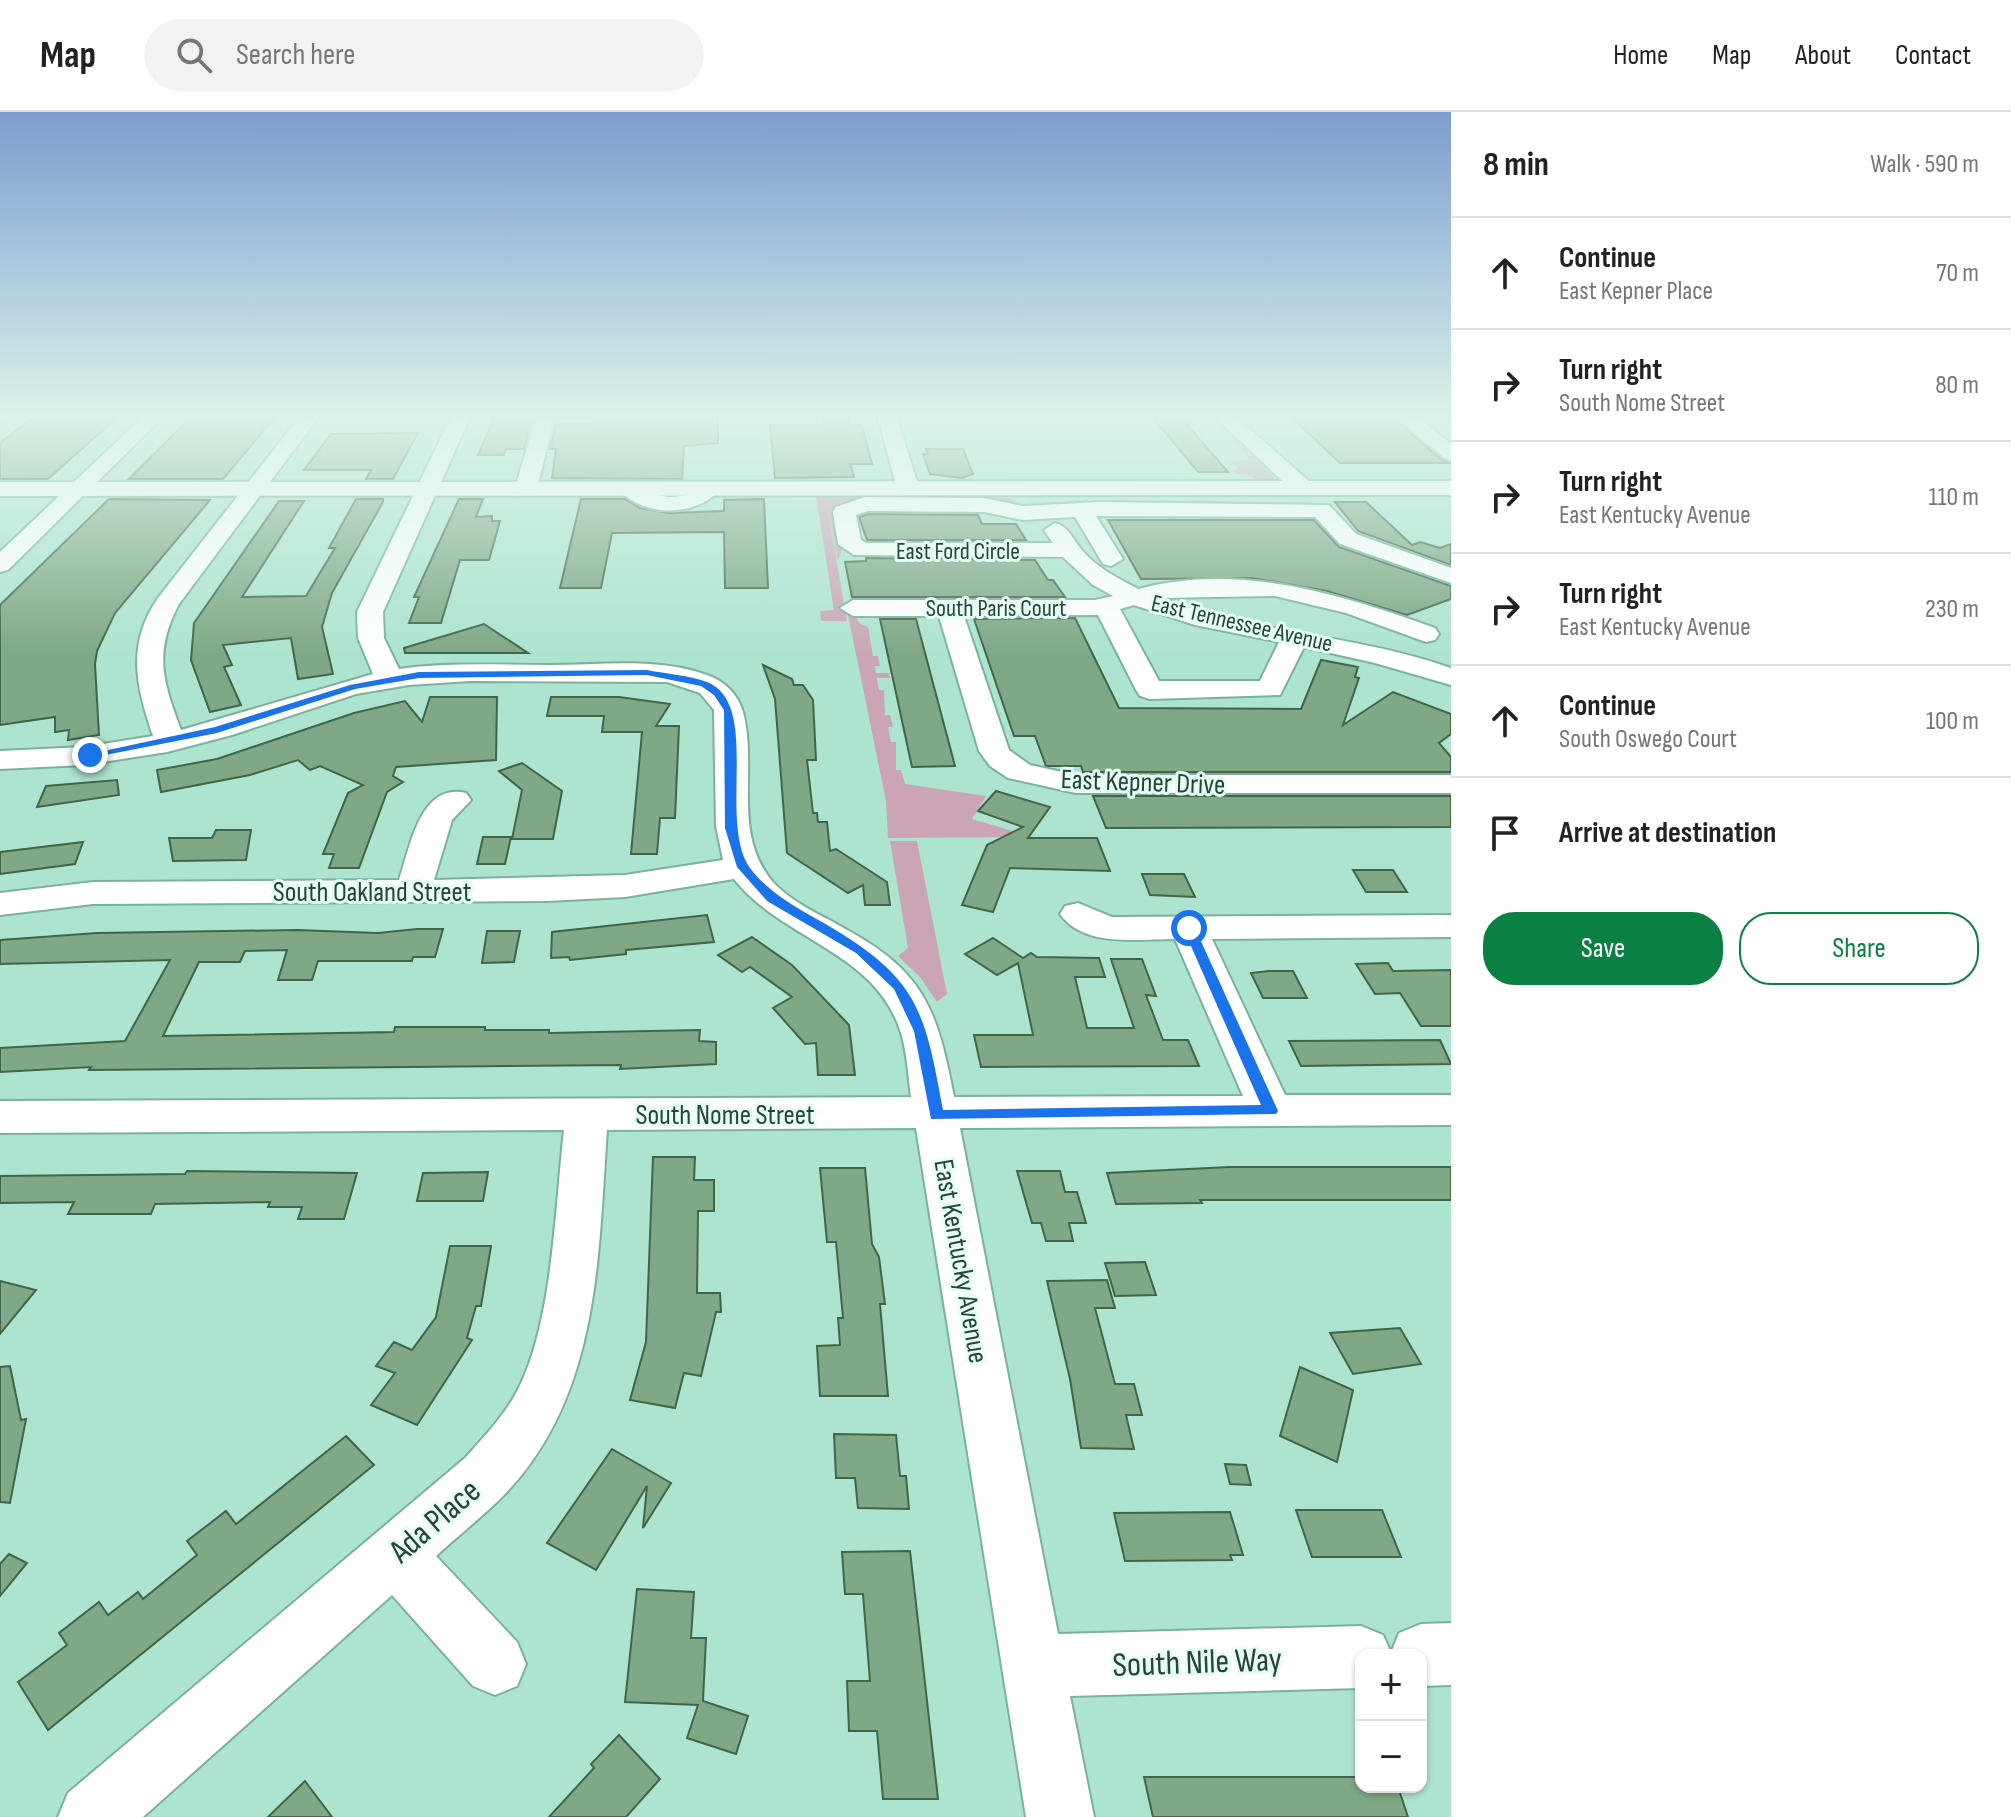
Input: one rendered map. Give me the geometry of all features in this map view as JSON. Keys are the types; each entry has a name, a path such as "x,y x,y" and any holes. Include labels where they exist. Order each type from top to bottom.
{"street":[{"path":"3,559 74,495"},
{"path":"170,741 148,674 149,636 167,603 250,495"},
{"path":"389,679 371,638 370,612 424,495"},
{"name":"East Tennessee Avenue","path":"1037,495 1066,550 1091,573 1137,597 1192,615 1295,637 1398,671 1451,677"},
{"name":"East Ford Circle","path":"1046,513 984,505 865,504 844,512 850,544 862,550 1066,550"},
{"path":"1046,513 1321,510 1348,539 1451,576"},
{"path":"1083,512 1111,559"},
{"name":"South Paris Court","path":"853,608 1106,607 1166,589 1275,589 1354,607 1426,634"},
{"path":"1106,607 1150,690 1270,689 1295,637"},
{"name":"East Kepner Drive","path":"949,608 994,751 1004,763 1017,770 1076,784 1451,784"},
{"path":"1451,622 1426,634 1398,671 1451,702"},
{"name":"East Kentucky Avenue","path":"0,760 90,755 170,741 389,679 446,673 647,673 704,684 718,693 729,710 731,828 743,867 772,898 861,950 899,987 921,1031 1060,1817"},
{"path":"413,891 437,816 455,800"},
{"name":"South Oakland Street","path":"0,904 108,893 600,888 743,867"},
{"path":"1078,914 1106,928 1451,926"},
{"path":"1189,928 1271,1111"},
{"name":"South Nome Street","path":"0,1117 587,1113 937,1115 1451,1110"},
{"name":"Ada Place","path":"92,1817 485,1476 516,1439 540,1401 559,1351 587,1113"},
{"path":"396,1555 495,1664"},
{"path":"1427,1655 1451,1654"},
{"name":"South Nile Way","path":"1033,1666 1355,1657"}],"shaded area":[{"path":"816,497 1007,498 1023,505 975,503 835,510 838,545 842,549 838,561 827,505 847,621 821,621 820,611 834,610"},
{"path":"848,615 856,616 859,623 868,627 873,656 878,656 880,666 875,666 876,673 889,673 890,678 877,678 879,690 884,690 885,715 890,715 893,727 888,727 891,742 896,742 896,770 901,770 905,784 986,796 972,819 1033,837 888,838 886,801"},
{"path":"890,841 917,841 947,994 937,1002 920,977 898,956 908,948"}],"building":[{"path":"109,499 210,500 115,613 97,651 99,735 68,740 69,730 55,732 55,717 0,725 0,605"},
{"path":"356,499 383,499 383,502 332,593 322,627 333,674 298,679 291,638 223,645 232,665 224,667 241,705 210,712 191,660 194,623 279,501 304,501 242,597 306,596 335,548 329,548"},
{"path":"459,499 483,499 476,517 492,516 492,521 500,521 489,560 460,560 441,623 409,623 419,597 414,597"},
{"path":"581,499 625,499 640,508 669,513 724,511 724,500 764,499 768,588 725,588 724,532 612,533 601,588 560,588"},
{"path":"1335,502 1366,502 1412,545 1420,542 1440,548 1451,544 1451,565 1358,531"},
{"path":"868,514 978,515 982,524 1016,524 1026,540 867,540 859,517"},
{"path":"1108,520 1314,520 1339,547 1451,586 1451,599 1407,615 1327,591 1252,578 1141,579"},
{"path":"866,558 1035,560 1048,580 1053,580 1065,597 852,597 845,562 866,561"},
{"path":"1075,618 1119,708 1301,709 1321,660 1358,667 1355,677 1359,678 1343,725 1393,692 1451,714 1451,734 1439,743 1451,757 1451,772 1083,772 1081,766 1046,766 1035,736 1014,736 974,619"},
{"path":"880,619 916,619 955,766 912,767"},
{"path":"484,624 528,653 405,653 404,648"},
{"path":"763,665 792,679 794,685 803,685 813,700 816,760 807,760 813,813 817,813 818,822 827,822 830,851 836,849 887,882 890,905 865,905 863,885 848,893 787,853 775,699"},
{"path":"430,697 497,697 496,760 396,767 393,776 403,782 387,792 359,868 329,868 334,854 323,854 348,793 363,785 320,766 310,770 298,760 250,775 161,792 157,770 217,759 354,713 405,701 422,722"},
{"path":"551,697 619,697 670,704 656,726 679,726 675,818 660,818 657,854 631,854 642,732 602,732 604,716 547,716"},
{"path":"522,763 562,791 553,839 512,839 522,790 499,771"},
{"path":"117,780 119,795 37,807 46,786"},
{"path":"996,791 1050,807 1028,838 1097,838 1110,871 1010,868 993,912 962,905 987,845 1023,827 978,811"},
{"path":"1093,796 1451,796 1451,827 1106,828"},
{"path":"216,830 251,830 246,860 173,861 169,838 212,838"},
{"path":"483,837 511,837 505,864 477,864"},
{"path":"83,842 75,864 0,874 0,852"},
{"path":"1353,870 1393,870 1407,892 1366,892"},
{"path":"1142,874 1184,874 1195,897 1150,895"},
{"path":"707,915 714,942 626,950 626,954 570,960 569,957 551,958 552,932"},
{"path":"443,929 435,957 413,957 412,961 318,961 312,980 278,980 287,950 245,951 240,962 199,962 163,1036 394,1032 395,1027 485,1027 485,1030 549,1030 549,1033 700,1030 699,1041 716,1042 716,1064 620,1069 621,1065 89,1070 91,1067 0,1072 0,1048 125,1041 170,960 0,964 0,940 97,933 297,930 378,933"},
{"path":"487,931 520,931 514,962 482,963"},
{"path":"752,937 792,965 849,1025 855,1075 818,1075 816,1043 805,1044 773,1008 792,997 750,967 742,972 718,955"},
{"path":"993,938 1023,958 1031,953 1037,957 1099,958 1105,977 1075,977 1087,1028 1134,1028 1111,959 1142,959 1156,996 1146,995 1163,1040 1188,1040 1199,1066 981,1067 974,1035 1033,1035 1018,963 997,975 965,954"},
{"path":"1388,963 1393,971 1451,970 1451,1026 1421,1026 1400,993 1375,994 1356,964"},
{"path":"1293,971 1307,998 1263,998 1251,973"},
{"path":"1440,1040 1451,1064 1301,1066 1289,1041"},
{"path":"653,1157 695,1157 694,1180 714,1180 714,1211 698,1211 697,1293 720,1293 721,1312 716,1312 701,1376 684,1373 675,1408 630,1400 646,1342"},
{"path":"1229,1167 1451,1167 1451,1200 1200,1200 1202,1203 1116,1204 1107,1173"},
{"path":"820,1168 865,1168 872,1244 879,1257 885,1304 880,1304 888,1396 820,1396 817,1346 840,1345 838,1318 843,1318 836,1242 827,1242"},
{"path":"187,1171 357,1173 344,1219 298,1219 302,1207 268,1207 270,1202 155,1204 151,1214 68,1214 74,1202 0,1203 0,1176 185,1174"},
{"path":"1017,1171 1060,1171 1065,1192 1077,1192 1086,1223 1069,1223 1073,1241 1046,1241 1041,1223 1032,1223"},
{"path":"488,1172 483,1201 417,1201 423,1173"},
{"path":"450,1246 491,1246 481,1306 476,1306 467,1338 472,1340 417,1425 371,1405 395,1373 376,1366 394,1342 412,1350 436,1317"},
{"path":"1145,1262 1156,1295 1115,1296 1105,1263"},
{"path":"1107,1280 1115,1308 1095,1308 1115,1384 1134,1384 1142,1415 1126,1415 1134,1449 1081,1448 1070,1379 1047,1281"},
{"path":"0,1281 36,1290 0,1334"},
{"path":"1400,1328 1421,1364 1353,1374 1330,1333"},
{"path":"10,1366 21,1420 26,1419 10,1503 0,1502 0,1367"},
{"path":"1300,1367 1353,1390 1337,1462 1280,1436"},
{"path":"834,1434 896,1435 900,1476 906,1476 909,1509 858,1508 855,1478 836,1478"},
{"path":"346,1436 374,1465 48,1730 18,1682 67,1645 59,1633 99,1602 108,1615 138,1592 143,1599 197,1555 187,1541 226,1511 236,1524"},
{"path":"612,1449 671,1483 643,1528 647,1486 596,1570 547,1543"},
{"path":"1225,1464 1246,1465 1251,1485 1230,1484"},
{"path":"1296,1510 1382,1510 1401,1557 1312,1557"},
{"path":"1230,1512 1243,1555 1230,1555 1232,1560 1125,1561 1114,1513"},
{"path":"910,1551 938,1799 883,1799 877,1731 849,1731 847,1681 870,1681 863,1594 845,1594 842,1552"},
{"path":"9,1554 27,1563 0,1596 0,1564"},
{"path":"637,1589 694,1592 691,1638 706,1638 703,1701 748,1716 736,1754 687,1738 698,1705 625,1702"},
{"path":"619,1735 660,1779 626,1817 549,1817 594,1768 591,1764"},
{"path":"1144,1777 1355,1777 1355,1793 1400,1793 1408,1817 1153,1817"},
{"path":"305,1781 332,1817 268,1817"}],"route":[{"path":"90,755 217,730 353,687 419,675 647,673 669,674 704,684 718,693 729,710 731,828 734,848 743,867 772,898 795,915 861,950 899,987 913,1009 921,1031 937,1115 1271,1111 1189,928"}]}
